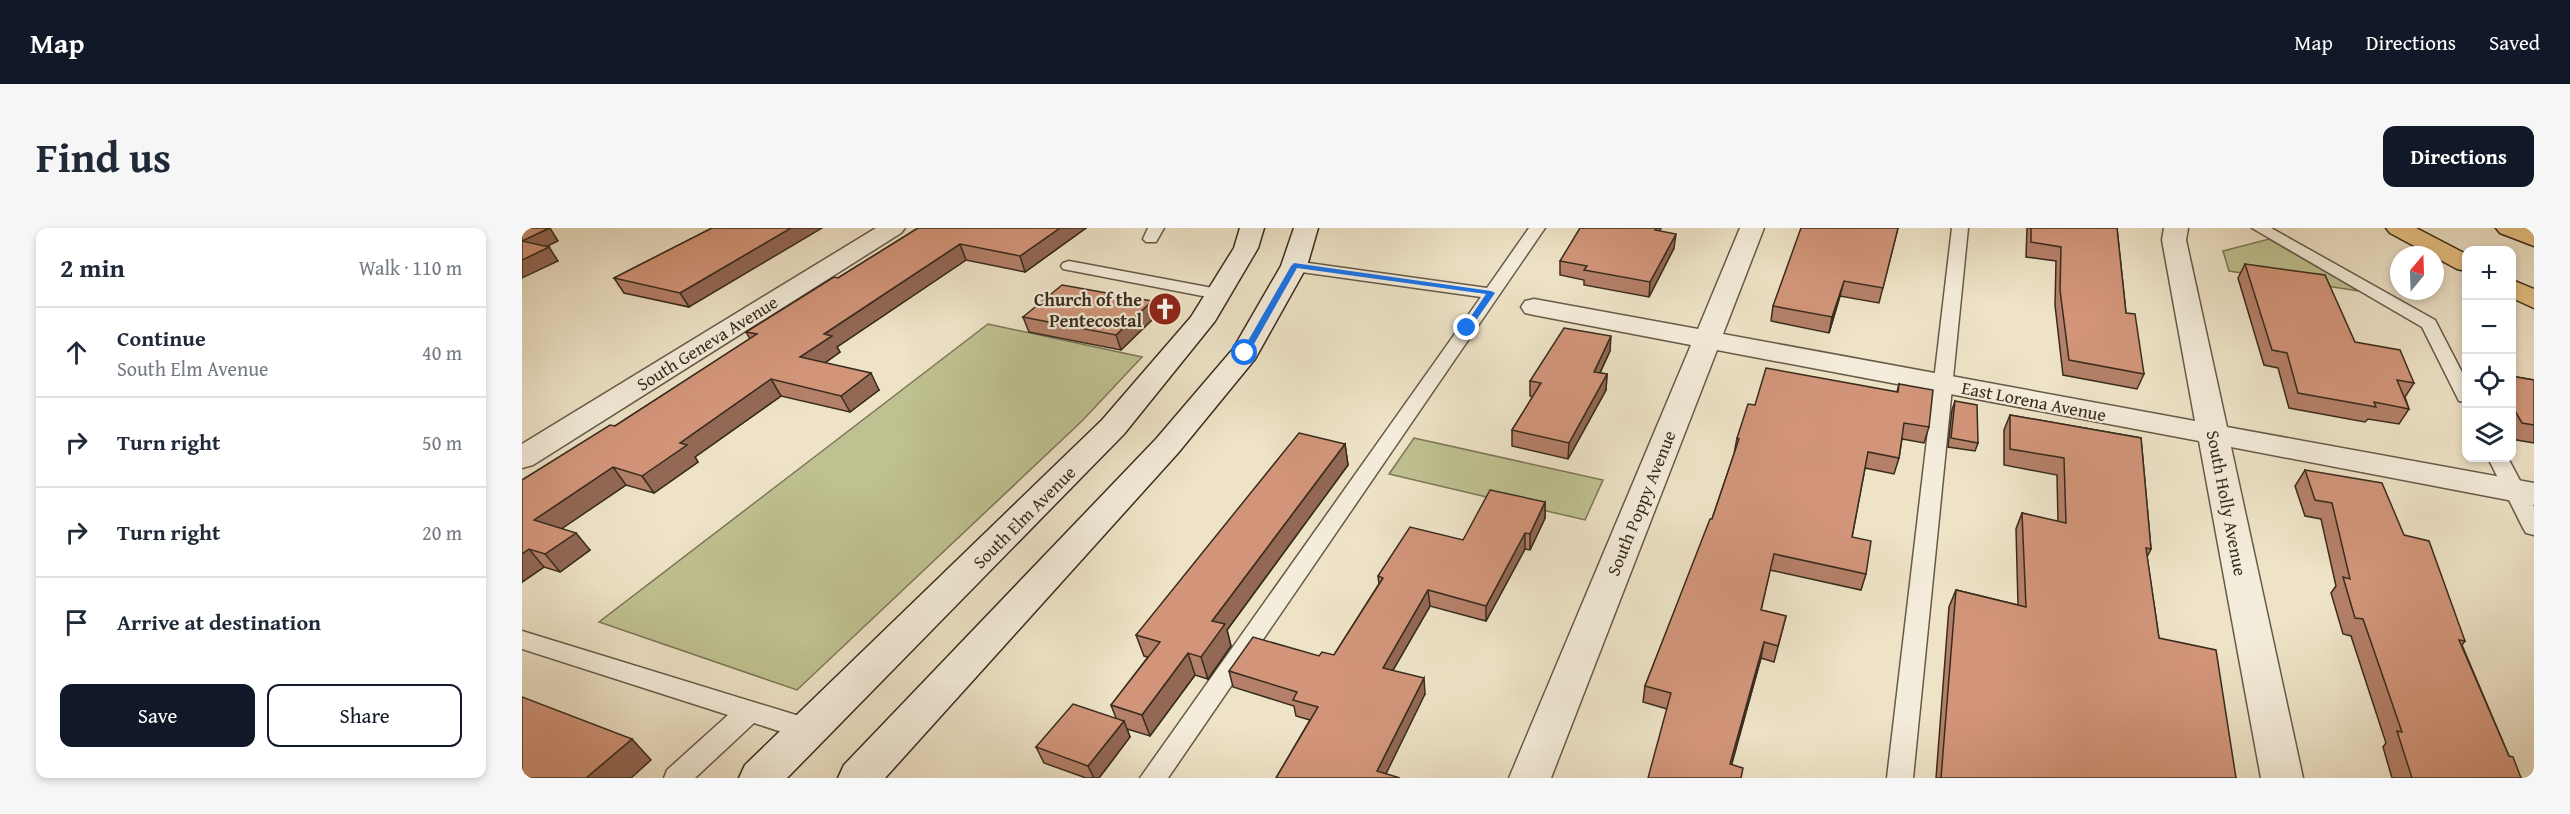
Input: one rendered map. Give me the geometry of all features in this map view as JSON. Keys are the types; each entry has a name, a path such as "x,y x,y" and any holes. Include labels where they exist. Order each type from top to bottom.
{"highway":[{"path":"2398,228 2462,262"},
{"path":"2412,228 2462,251"},
{"path":"2508,228 2534,239"},
{"path":"2516,276 2534,284"},
{"path":"2516,291 2534,300"}],"street":[{"name":"South Geneva Avenue","path":"522,458 893,228"},
{"name":"South Elm Avenue","path":"760,778 1113,428 1202,321 1246,248 1252,228"},
{"path":"859,778 1167,446 1245,353 1294,266 1306,228"},
{"name":"South Poppy Avenue","path":"1530,778 1752,228"},
{"name":"South Holly Avenue","path":"2176,228 2174,240 2282,778"},
{"name":"East Lorena Avenue","path":"1534,307 2524,492"}],"lane":[{"path":"1153,778 1537,228"},
{"path":"1900,778 1960,228"},
{"path":"2260,228 2429,324 2462,389"},
{"path":"1070,266 1218,294"},
{"path":"1294,266 1491,293"},
{"path":"2501,462 2524,492 2534,528"},
{"path":"522,640 809,730"},
{"path":"677,778 750,711"}],"green space":[{"path":"2269,239 2359,291 2229,271 2223,251"},
{"path":"988,324 1142,357 1083,420 797,690 599,622"},
{"path":"1414,438 1603,480 1585,520 1389,474"}],"building":[{"path":"522,228 549,228 522,241"},
{"path":"712,228 791,228 680,293 614,278"},
{"path":"918,228 1060,228 1020,256 960,244 824,334 832,336 800,357 871,373 841,396 771,379 680,443 687,445 642,476 613,467 534,520 576,533 545,554 529,549 522,554 522,480 610,425 615,426 757,334 746,332"},
{"path":"1580,228 1656,228 1655,230 1676,234 1650,282 1584,270 1587,266 1560,261"},
{"path":"1801,228 1898,228 1883,288 1844,281 1832,317 1773,306"},
{"path":"2031,228 2117,228 2126,313 2135,314 2144,374 2069,360 2060,290 2061,247 2031,242"},
{"path":"522,241 549,247 522,260"},
{"path":"2245,264 2325,275 2355,342 2400,350 2414,383 2397,380 2409,409 2374,402 2376,407 2298,393 2287,353 2272,350"},
{"path":"1062,285 1152,301 1116,335 1023,317"},
{"path":"1564,328 1611,336 1594,372 1607,374 1569,443 1512,430 1541,383 1530,381"},
{"path":"1766,368 1898,392 1899,384 1933,390 1929,427 1904,423 1899,458 1868,452 1852,537 1871,541 1866,574 1774,554 1761,610 1786,616 1778,646 1764,642 1730,764 1743,768 1741,778 1648,778 1671,693 1645,686 1710,519 1712,519 1739,439 1737,438 1748,404 1755,405"},
{"path":"2516,377 2534,380 2534,425 2522,423 2516,413"},
{"path":"1955,401 1977,405 1978,443 1951,438"},
{"path":"2010,415 2141,438 2151,549 2146,548 2159,638 2216,650 2236,778 1941,778 1956,590 2026,607 2022,513 2066,523 2064,458 2010,449"},
{"path":"1299,433 1345,444 1212,621 1225,624 1201,657 1188,653 1142,715 1111,705 1160,642 1136,635"},
{"path":"2305,470 2382,483 2404,535 2429,541 2465,641 2459,640 2509,756 2513,757 2521,778 2412,778 2397,731 2402,732 2363,619 2355,618 2343,577 2350,579 2332,503 2315,500"},
{"path":"1490,490 1545,502 1530,534 1525,533 1486,606 1428,590 1383,668 1424,678 1377,771 1400,778 1276,778 1318,707 1293,700 1297,692 1229,671 1253,637 1319,656 1322,652 1334,655 1383,578 1378,576 1410,527 1463,540"},
{"path":"522,697 632,739 586,778 522,778"},
{"path":"1073,704 1124,721 1088,766 1036,747"}],"place":[{"name":"Church of the Pentecostal","path":"1165,309"}],"route":[{"path":"1245,353 1294,266 1491,293 1467,328"}]}
